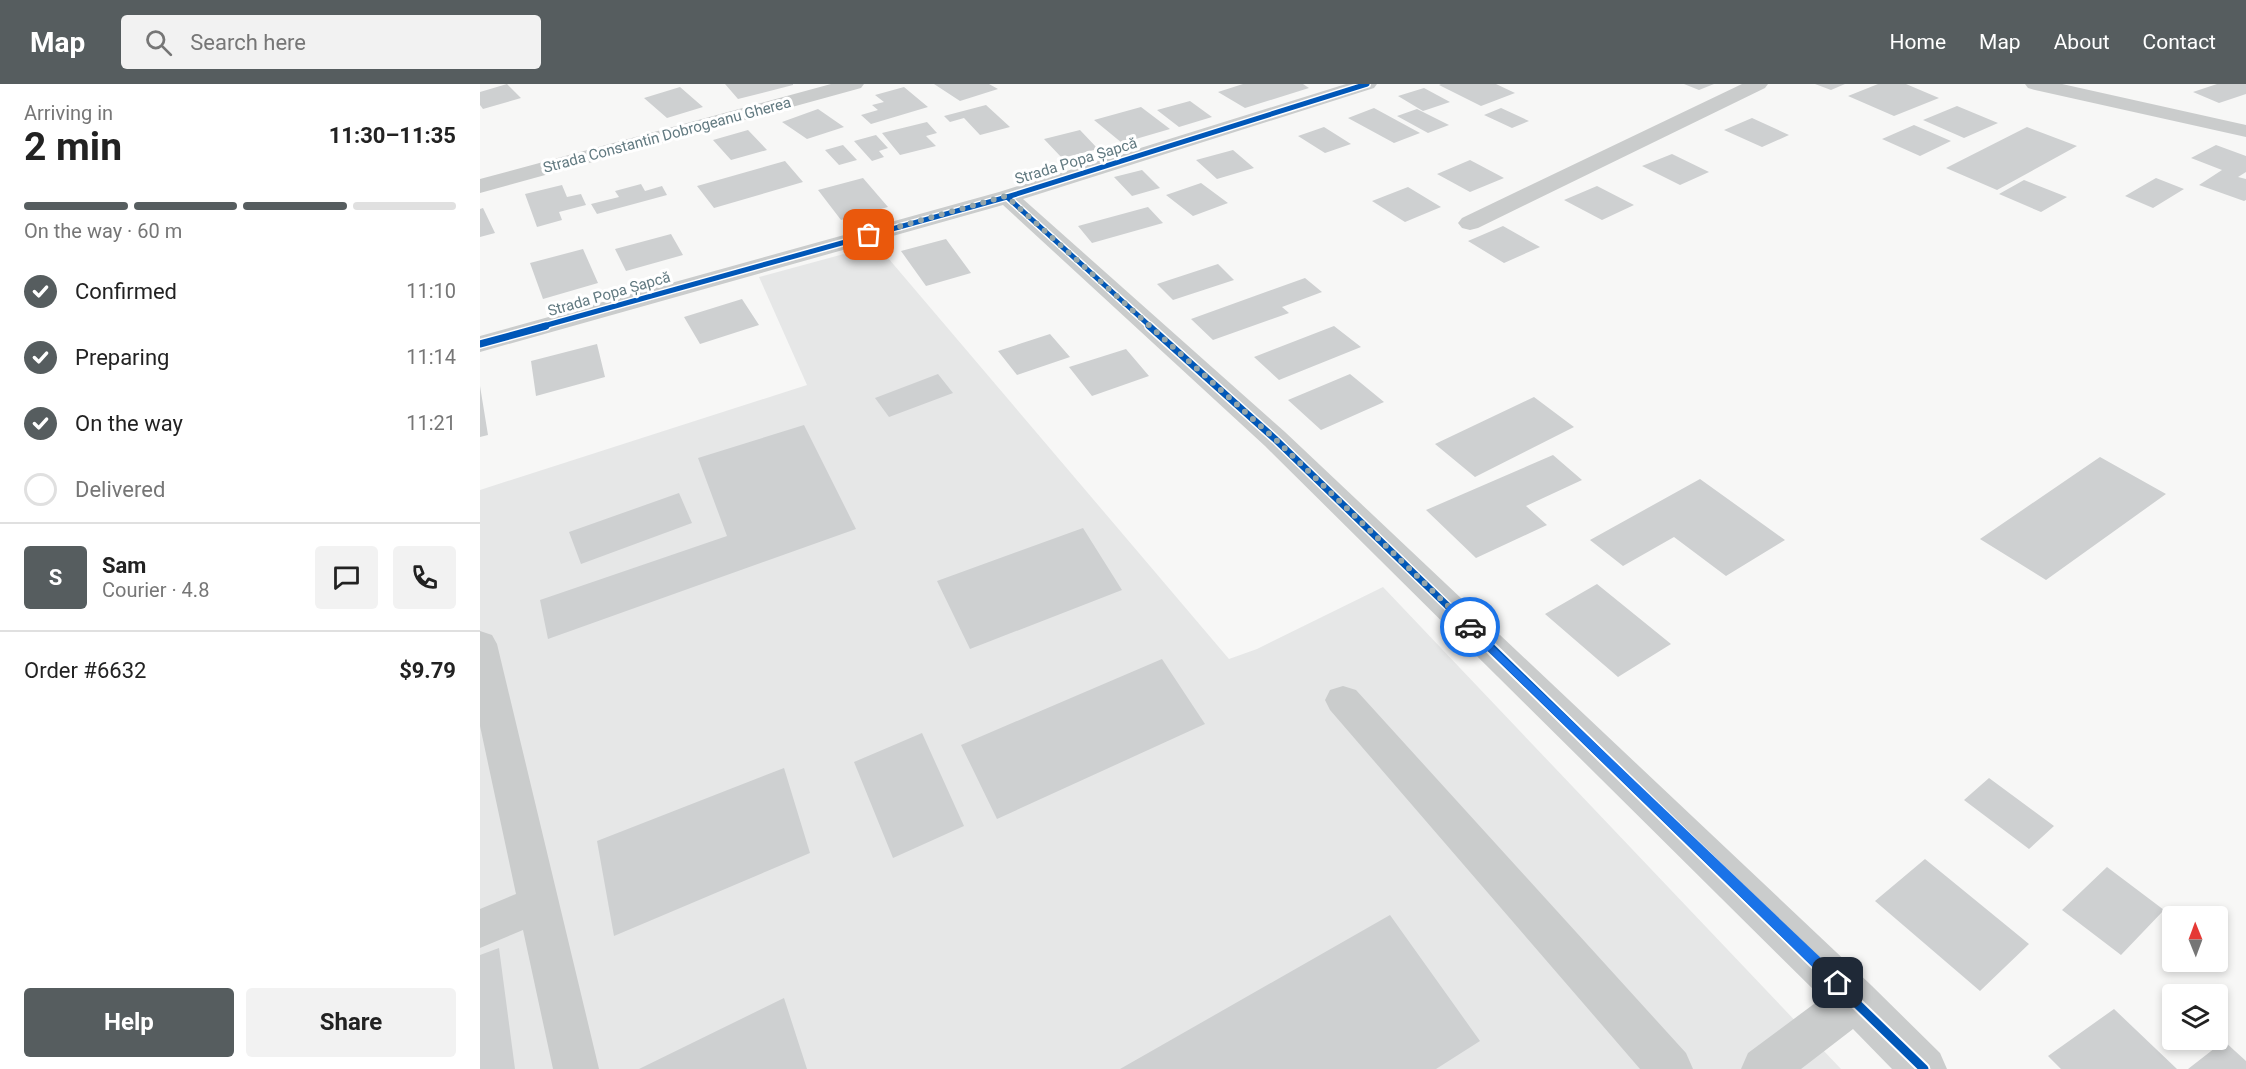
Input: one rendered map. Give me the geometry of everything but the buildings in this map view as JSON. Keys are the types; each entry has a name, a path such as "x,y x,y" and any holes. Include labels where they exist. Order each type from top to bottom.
{"street":[{"name":"Strada Constantin Dobrogeanu Gherea","path":"480,186 854,84"},
{"name":"Strada Popa Șapcă","path":"480,344 1006,196 1367,84"},
{"path":"1470,223 1758,84"},
{"path":"2035,84 2246,131"},
{"path":"1006,196 1275,439 1924,1069"},
{"path":"480,644 576,1069"},
{"path":"1343,700 1670,1069"},
{"path":"480,929 539,903"},
{"path":"1764,1069 1855,1000"}],"shaded area":[{"path":"877,245 1229,659 1257,649 1383,587 1841,1069 480,1069 480,490 807,385 759,277"}],"cycle path":[{"path":"480,344 1007,197 1367,84"},
{"path":"1007,197 1275,439 1924,1069"}],"way so far":[{"path":"869,235 1006,196 1275,439 1470,627"}],"route":[{"path":"1470,627 1838,983"}]}
